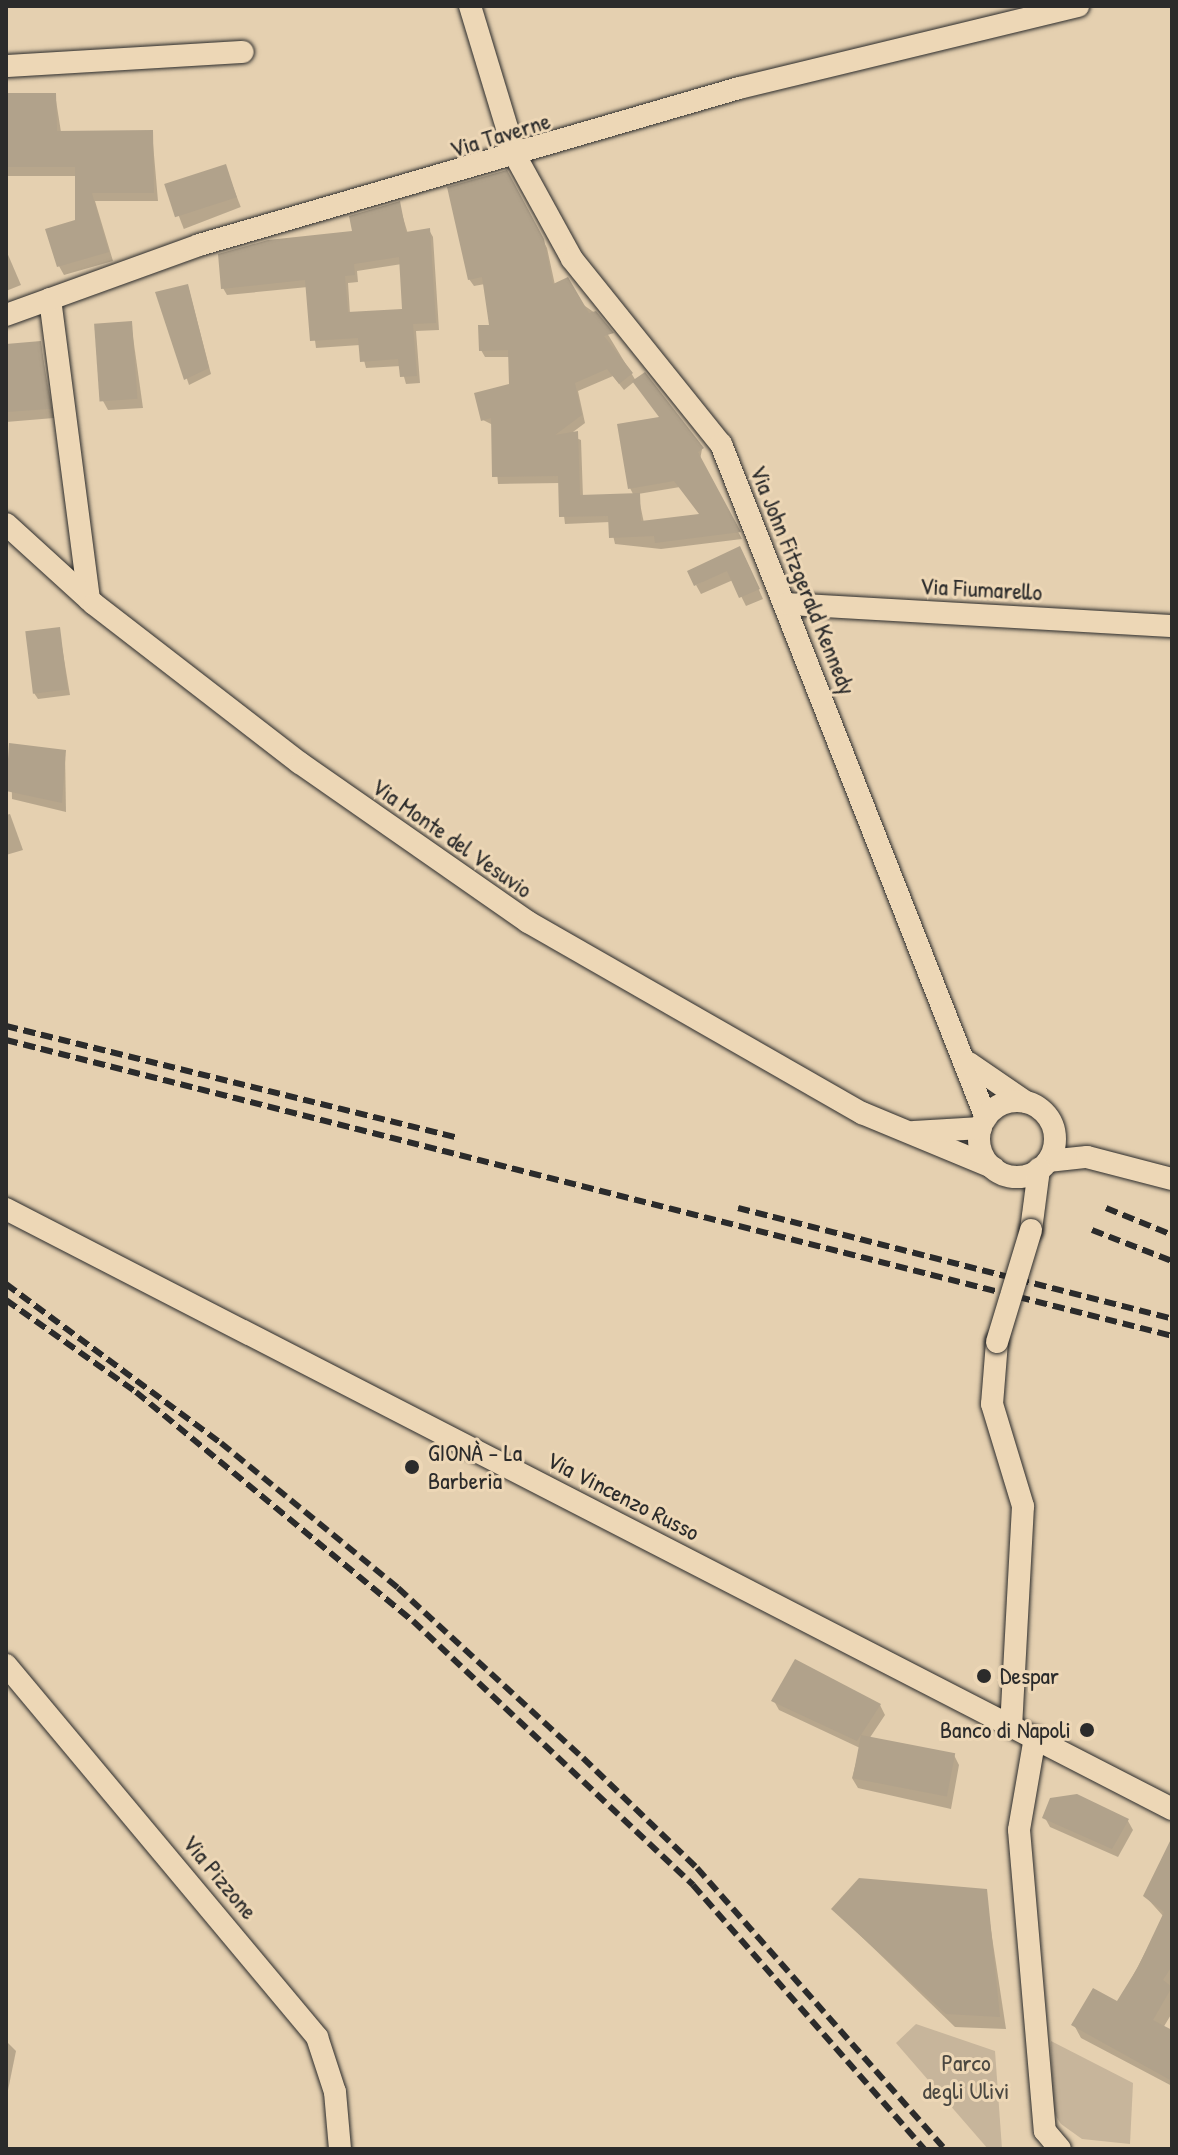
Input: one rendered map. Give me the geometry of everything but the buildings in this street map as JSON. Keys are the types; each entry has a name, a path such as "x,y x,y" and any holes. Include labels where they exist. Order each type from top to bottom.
{"street":[{"name":"Via John Fitzgerald Kennedy","path":"470,6 516,157 572,259 721,444 788,604 933,997 969,1063 983,1123"},
{"name":"Via Taverne","path":"6,315 199,245 516,157 739,88 1014,15 1078,6"},
{"path":"6,66 243,52"},
{"path":"50,299 89,599"},
{"name":"Via Monte del Vesuvio","path":"6,524 89,599 300,763 528,922 767,1061 909,1132 999,1171"},
{"name":"Via Fiumarello","path":"788,604 1172,626"},
{"name":"Via John Fitzgerald Kennedy","path":"969,1063 1026,1102"},
{"path":"1026,1102 1087,1157"},
{"name":"Via Monte del Vesuvio","path":"909,1132 983,1123 1002,1104 1026,1102"},
{"path":"983,1123 981,1150 999,1171 1032,1222"},
{"path":"1011,1725 1023,1506 992,1404 997,1342 1032,1222 1053,1126"},
{"path":"999,1171 1087,1157 1172,1179"},
{"name":"Via Vincenzo Russo","path":"6,1209 1172,1809"},
{"name":"Via Pizzone","path":"6,1665 317,2037 335,2092 340,2149"},
{"path":"1035,1737 1019,1830 1045,2131 1060,2149"}],"green space":[{"name":"Parco degli Ulivi","path":"916,2024 995,2051 1002,2149 988,2149 896,2043"},
{"path":"1051,2041 1133,2083 1130,2144 1082,2139 1061,2124 1052,2110"}],"railway":[{"path":"6,1026 459,1138"},
{"path":"6,1040 1172,1336"},
{"path":"738,1208 1172,1319"},
{"path":"1106,1208 1172,1235"},
{"path":"1092,1230 1172,1261"},
{"path":"6,1284 221,1443 398,1588 583,1758 697,1868 945,2149"},
{"path":"6,1300 136,1392 413,1621 693,1885 924,2149"}],"place":[{"name":"GIONÀ - La Barberia","path":"412,1467"},
{"name":"Despar","path":"984,1676"},
{"name":"Banco di Napoli","path":"1087,1730"}]}
